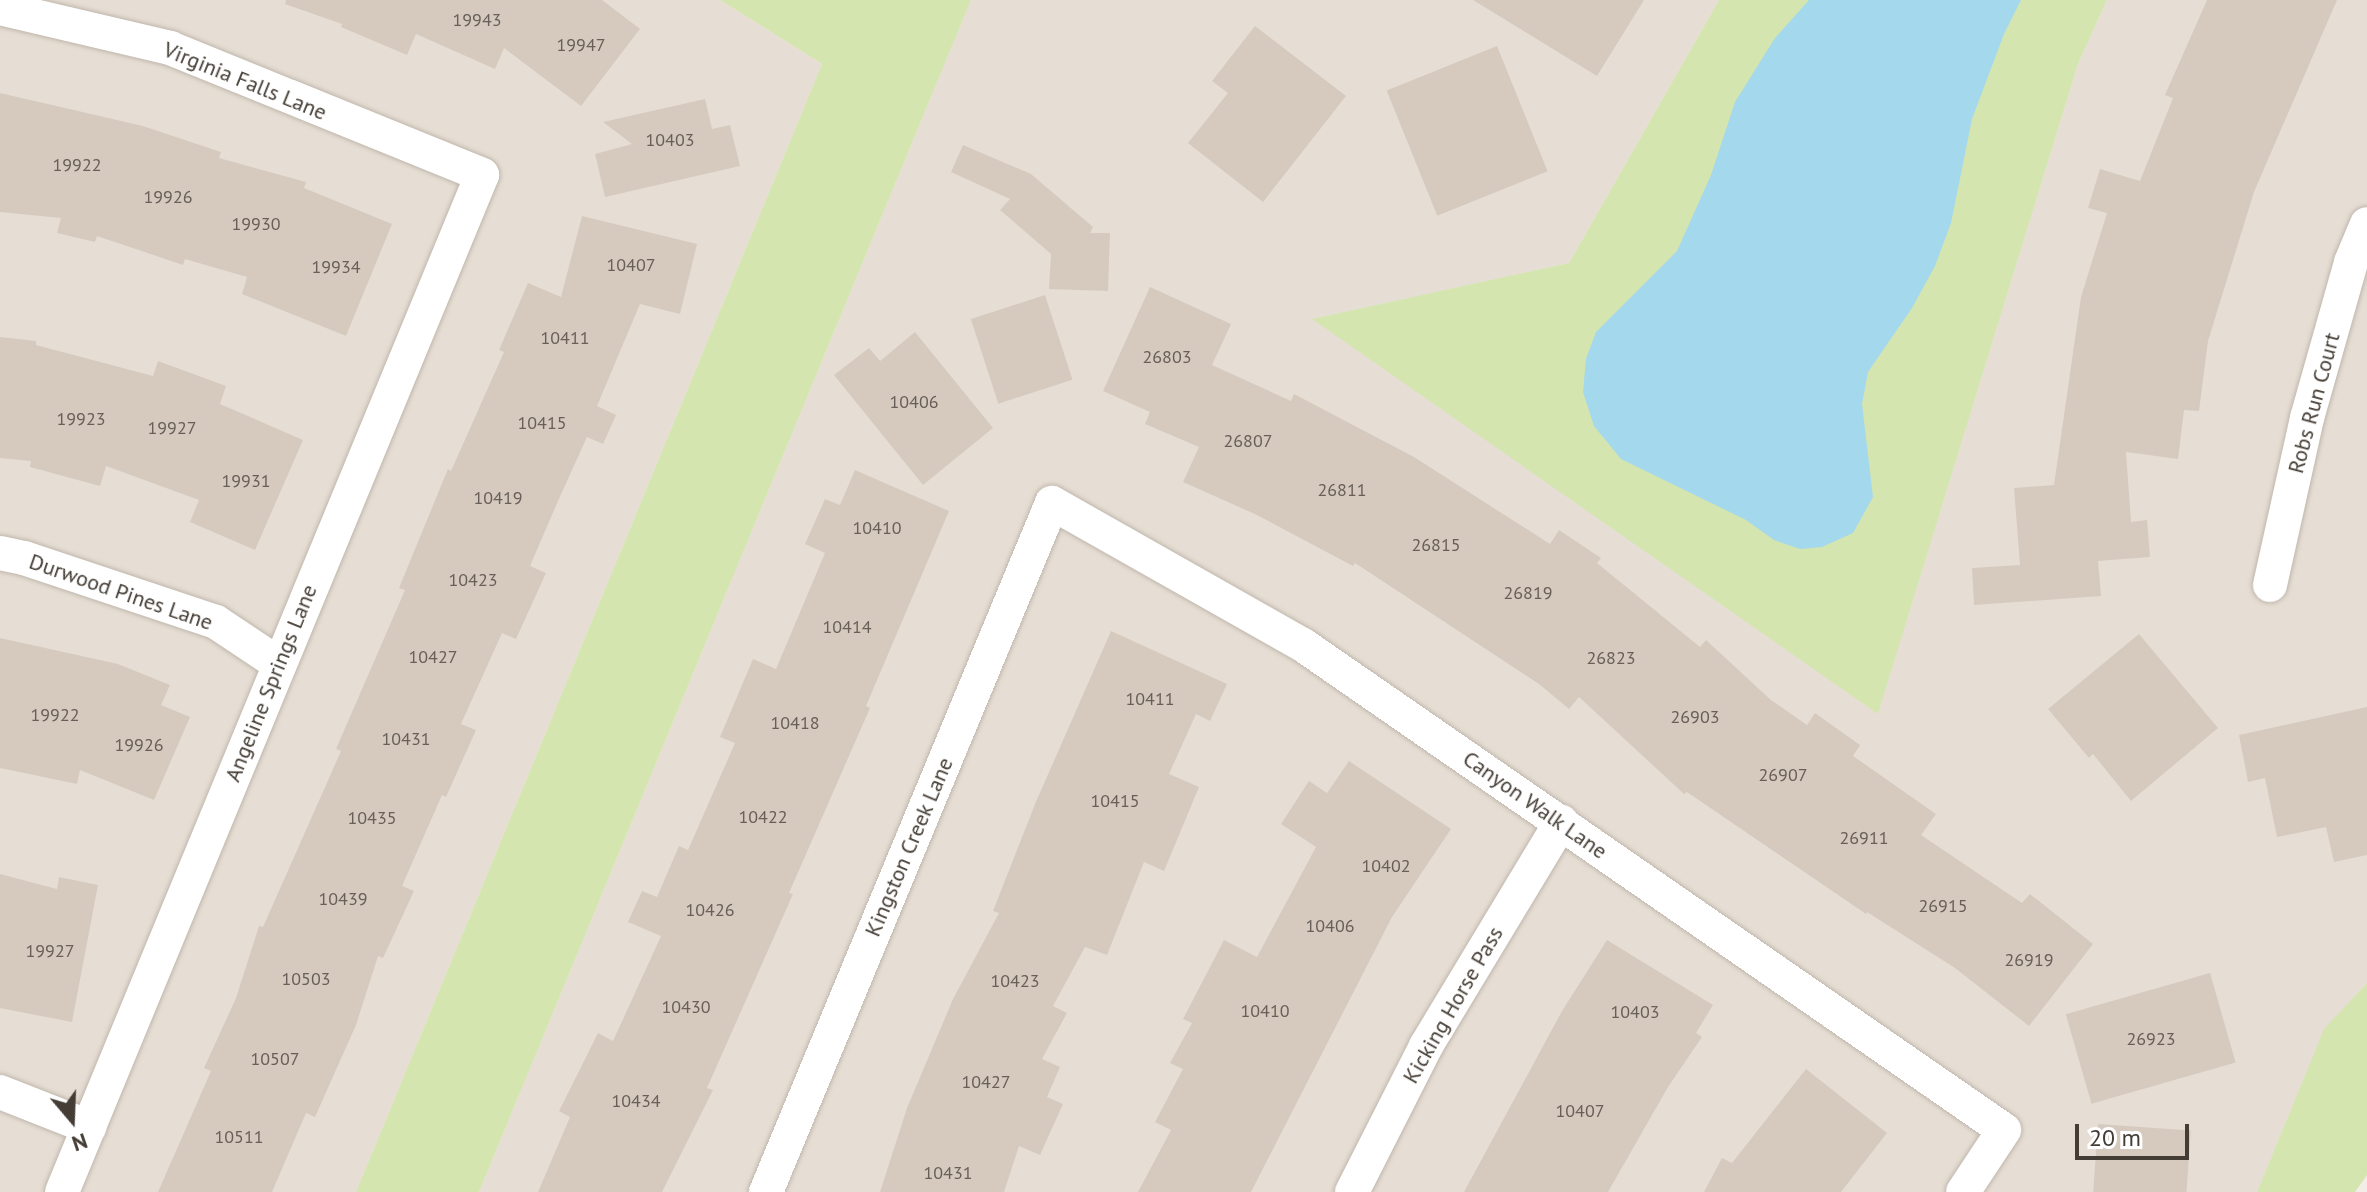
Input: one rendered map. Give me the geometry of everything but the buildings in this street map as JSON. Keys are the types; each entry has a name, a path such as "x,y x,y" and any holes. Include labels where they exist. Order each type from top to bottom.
{"street":[{"name":"Virginia Falls Lane","path":"0,8 170,48 482,175"},
{"name":"Angeline Springs Lane","path":"62,1192 482,175"},
{"name":"Robs Run Court","path":"2270,585 2307,418 2351,262 2367,224"},
{"name":"Canyon Walk Lane","path":"1052,503 1303,645 2004,1130 1963,1192"},
{"name":"Kingston Creek Lane","path":"766,1192 1052,503"},
{"name":"Durwood Pines Lane","path":"0,553 24,558 216,622 279,664"},
{"name":"Kicking Horse Pass","path":"1352,1192 1426,1046 1561,822"},
{"path":"0,1092 89,1127"}],"shaded area":[{"path":"0,0 720,0 822,64 356,1192 0,1192"},
{"path":"971,0 1719,0 1569,263 1313,319 1878,713 2078,64 2107,0 2367,0 2367,983 2324,1030 2257,1192 479,1192"}],"green space":[{"path":"720,0 971,0 479,1192 356,1192 822,64"},
{"path":"1719,0 2107,0 2078,64 1878,714 1312,319 1569,263"},
{"path":"2367,983 2367,1175 2355,1192 2257,1192 2324,1029"}],"water":[{"path":"1809,0 2021,0 2004,34 1972,119 1951,223 1935,266 1912,308 1868,372 1862,404 1873,497 1853,533 1822,547 1800,549 1774,540 1746,520 1621,459 1594,426 1583,392 1586,359 1596,332 1677,251 1711,175 1735,102 1775,38"}]}
